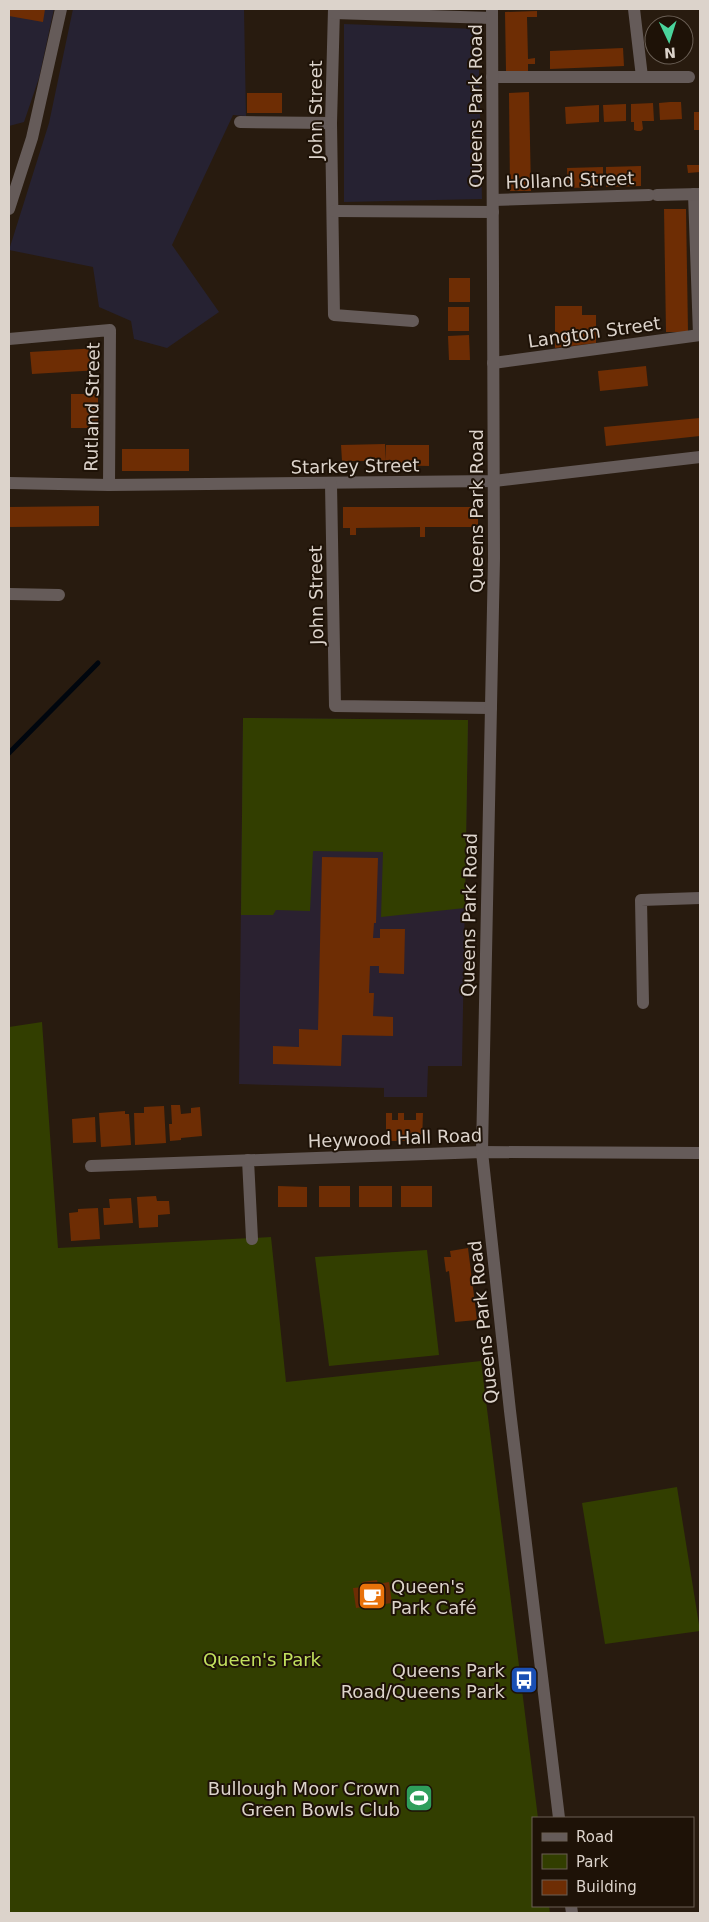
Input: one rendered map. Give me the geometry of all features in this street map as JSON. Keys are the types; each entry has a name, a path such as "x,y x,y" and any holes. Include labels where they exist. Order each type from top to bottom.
{"street":[{"path":"9,209 32,138 61,9"},
{"path":"634,9 642,77"},
{"path":"334,11 492,14"},
{"name":"John Street","path":"334,11 331,123 334,211 334,315 413,321"},
{"name":"Queens Park Road","path":"492,14 494,481 482,1152 510,1411 559,1817"},
{"path":"492,77 689,77"},
{"path":"240,122 331,123"},
{"path":"697,194 700,335"},
{"name":"Holland Street","path":"334,211 493,206 653,195 697,194"},
{"name":"Rutland Street","path":"9,339 110,330 109,485"},
{"name":"Langton Street","path":"493,364 700,335"},
{"name":"Starkey Street","path":"9,483 109,485 494,481 700,457"},
{"name":"John Street","path":"331,484 335,706 491,708"},
{"path":"9,594 59,595"},
{"path":"643,1003 641,900 700,898"},
{"name":"Heywood Hall Road","path":"91,1166 482,1152 700,1153"},
{"path":"248,1160 252,1239"}],"shaded area":[{"path":"9,9 54,9 39,78 24,122 9,126"},
{"path":"73,9 244,9 246,116 233,115 172,245 219,312 167,348 134,339 131,321 99,307 93,267 9,250 49,123"},
{"path":"344,24 478,29 482,199 344,202"},
{"path":"243,718 468,720 462,1066 428,1066 427,1097 384,1097 384,1088 239,1084"}],"green space":[{"path":"243,718 468,720 465,908 381,917 383,852 313,851 310,911 276,910 273,915 241,915"},
{"name":"Queen's Park","path":"42,1022 58,1248 271,1237 286,1382 481,1361 538,1817 532,1817 532,1907 549,1907 550,1913 9,1913 9,1027"},
{"path":"427,1250 439,1355 329,1366 315,1257"},
{"path":"677,1487 700,1631 605,1644 582,1503"}],"building":[{"path":"9,9 45,9 43,22 9,16"},
{"path":"537,11 537,17 527,17 528,59 535,58 535,64 528,64 528,71 506,71 505,12"},
{"path":"623,48 624,66 550,69 550,51"},
{"path":"529,92 531,191 510,191 509,93"},
{"path":"247,93 282,93 282,113 247,113"},
{"path":"681,102 682,119 660,120 659,103"},
{"path":"653,103 654,121 642,121 643,129 641,131 634,130 634,122 631,122 631,104"},
{"path":"626,104 626,121 604,122 603,105"},
{"path":"599,105 599,122 566,124 565,107"},
{"path":"694,112 700,112 700,130 694,130"},
{"path":"687,165 700,165 700,172 688,173"},
{"path":"641,166 641,186 606,187 606,167"},
{"path":"603,167 603,187 568,188 567,168"},
{"path":"664,209 686,209 688,332 666,332"},
{"path":"449,278 470,278 470,302 449,302"},
{"path":"555,306 582,306 582,315 596,315 596,343 555,348"},
{"path":"448,307 469,307 469,331 448,331"},
{"path":"469,335 470,360 449,360 448,336"},
{"path":"99,348 100,370 32,374 30,352"},
{"path":"646,366 648,386 600,391 598,371"},
{"path":"71,394 98,394 98,428 71,428"},
{"path":"700,418 700,436 606,446 604,427"},
{"path":"385,444 386,461 342,461 341,445"},
{"path":"386,445 429,445 429,466 386,465"},
{"path":"122,449 189,449 189,471 122,471"},
{"path":"99,506 99,526 9,527 9,507"},
{"path":"343,507 478,507 478,527 425,527 425,537 420,537 420,527 356,528 356,535 350,535 350,528 343,528"},
{"path":"322,857 378,858 376,923 374,923 373,938 380,938 380,929 405,929 404,974 379,973 379,966 370,966 369,993 374,993 373,1016 393,1017 393,1036 342,1035 341,1066 273,1064 273,1046 299,1047 299,1029 318,1030"},
{"path":"171,1105 180,1105 181,1114 191,1113 191,1108 200,1107 202,1136 170,1141 169,1124 172,1124"},
{"path":"164,1106 166,1143 135,1145 134,1113 144,1113 144,1107"},
{"path":"125,1111 125,1114 129,1114 131,1145 101,1147 99,1113"},
{"path":"386,1113 392,1113 392,1120 398,1120 398,1113 404,1113 404,1120 416,1120 416,1113 423,1113 422,1141 386,1141"},
{"path":"95,1117 96,1142 73,1143 72,1119"},
{"path":"278,1186 307,1187 307,1207 278,1207"},
{"path":"319,1186 350,1186 350,1207 319,1207"},
{"path":"359,1186 392,1186 392,1207 359,1207"},
{"path":"401,1186 432,1186 432,1207 401,1207"},
{"path":"156,1196 157,1201 169,1201 170,1214 158,1215 158,1227 139,1228 137,1197"},
{"path":"131,1198 133,1223 104,1225 103,1208 110,1208 109,1199"},
{"path":"98,1208 100,1239 71,1241 69,1213 78,1212 78,1209"},
{"path":"468,1248 477,1320 455,1322 449,1271 446,1272 444,1257 451,1257 450,1251"},
{"path":"377,1580 378,1584 389,1582 392,1603 356,1608 353,1588 363,1587 362,1582"}],"waterway":[{"path":"9,753 98,663"}],"place":[{"name":"Queen's Park Café","path":"372,1596"},
{"name":"Queens Park Road/Queens Park","path":"524,1680"},
{"name":"Bullough Moor Crown Green Bowls Club","path":"419,1798"}]}
